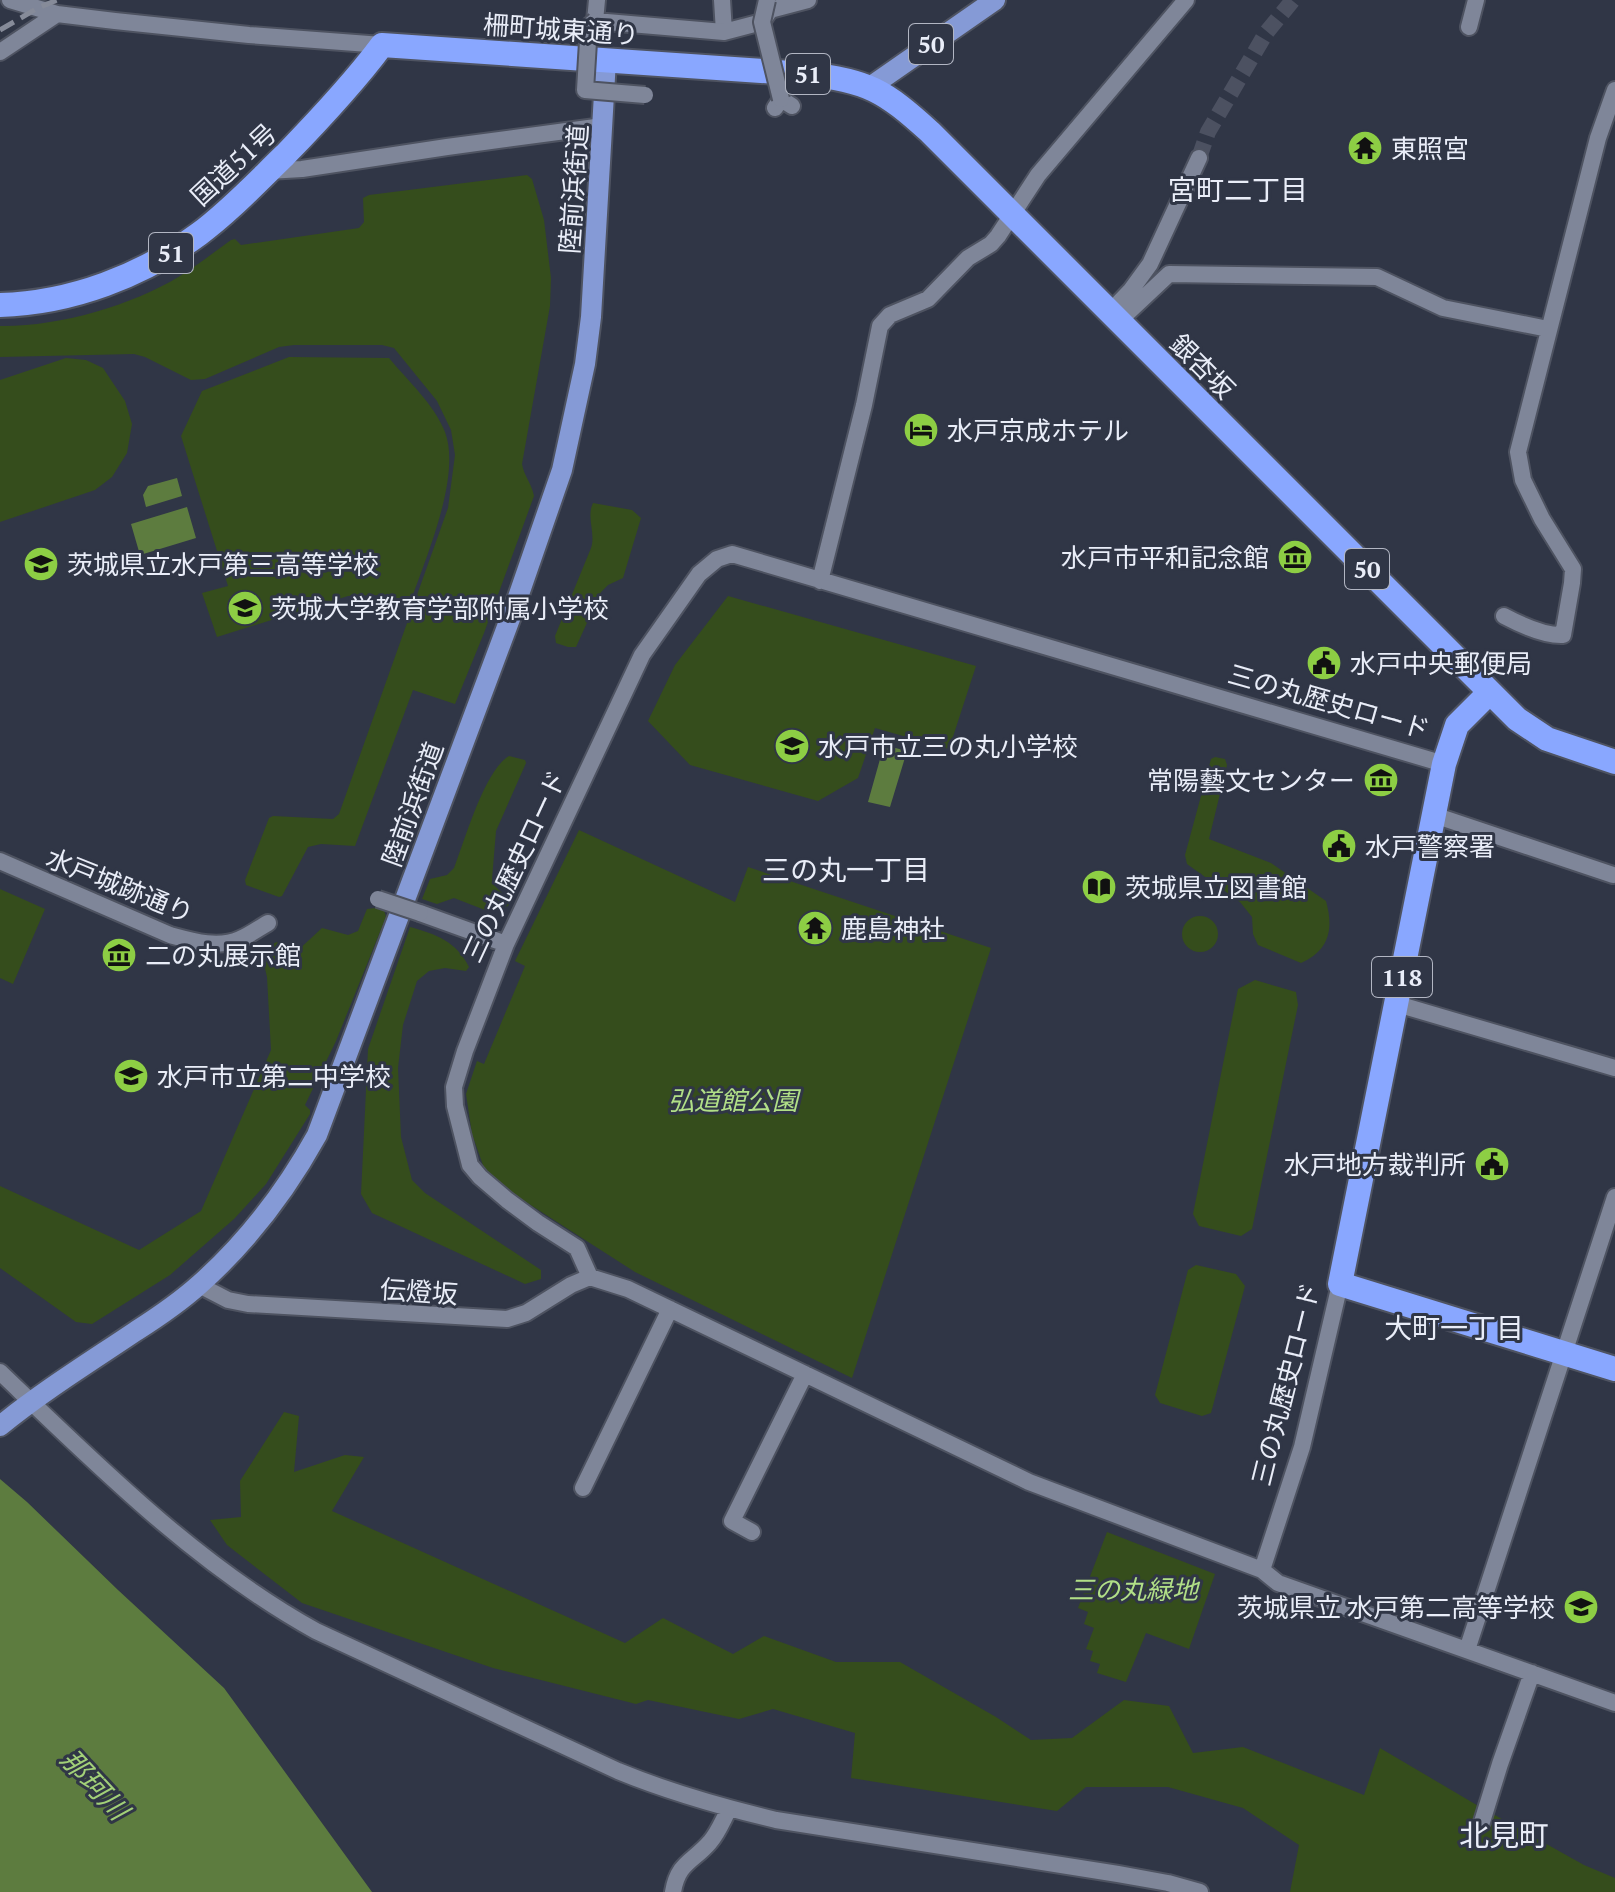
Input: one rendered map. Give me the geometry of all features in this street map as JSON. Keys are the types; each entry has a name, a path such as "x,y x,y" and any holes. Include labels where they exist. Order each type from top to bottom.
{"highway":[{"name":"柵町城東通り","path":"382,45 806,74 845,79 870,87"},
{"name":"国道51号","path":"0,305 46,300 101,286 152,265 200,233 225,213 352,85 382,45"},
{"name":"銀杏坂","path":"870,87 914,117 1490,692"},
{"name":"50","path":"1490,692 1517,719 1547,739 1615,762"},
{"name":"118","path":"1444,764 1457,725 1490,692"},
{"name":"三の丸歴史ロード","path":"1340,1284 1444,764"},
{"path":"1340,1284 1615,1369"}],"main road":[{"name":"50","path":"870,87 995,0"},
{"name":"陸前浜街道","path":"0,1426 30,1401 199,1285 273,1205 317,1135 562,470 585,364 591,317 606,60"}],"street":[{"name":"柵町城東通り","path":"10,0 57,14 249,35 382,45"},
{"path":"595,21 597,0"},
{"path":"722,0 724,32"},
{"path":"767,0 762,22 783,105"},
{"path":"645,95 585,90 584,38 595,21 724,32 762,22 770,10 808,0"},
{"path":"820,581 864,405 880,326 890,315 928,299 968,258 991,244 1038,175 1186,0"},
{"path":"1469,27 1476,0"},
{"path":"0,52 57,14"},
{"path":"1504,616 1554,635 1563,635 1573,569 1542,519 1523,480 1518,452 1598,138 1615,90"},
{"path":"268,171 302,169 603,126"},
{"path":"1114,316 1150,264 1199,158"},
{"path":"1114,316 1169,274 1377,277 1443,308 1548,329"},
{"name":"三の丸歴史ロード","path":"590,1277 577,1248 538,1223 480,1177 470,1165 455,1106 454,1087 506,944 642,655 699,574 717,559 732,554 1444,764"},
{"path":"1434,815 1613,875"},
{"name":"水戸城跡通り","path":"0,861 170,935 198,942 222,944 239,940 268,923"},
{"path":"375,898 506,944"},
{"path":"1397,1004 1615,1068"},
{"path":"1467,1650 1615,1197"},
{"path":"590,1277 628,1289 1029,1482 1262,1570 1278,1583 1615,1703"},
{"name":"伝燈坂","path":"199,1285 228,1300 248,1304 507,1319 526,1313 590,1277"},
{"name":"三の丸歴史ロード","path":"1262,1570 1302,1447 1340,1284"},
{"path":"583,1488 670,1309"},
{"path":"0,1372 103,1471 160,1520 251,1592 284,1614 618,1771 729,1809 776,1820 1118,1874 1200,1892"},
{"path":"752,1532 732,1521 805,1374"},
{"path":"1482,1822 1532,1673"},
{"path":"673,1892 679,1872 708,1844 729,1809"}],"green space":[{"path":"527,175 532,179 544,220 551,278 550,306 522,464 534,496 484,633 455,704 413,690 355,846 321,844 308,847 282,896 246,885 245,880 269,818 333,819 339,814 448,508 455,455 451,430 437,401 394,348 382,345 279,347 205,379 191,380 134,354 0,357 0,326 69,319 139,297 180,276 231,240 235,239 241,245 359,228 364,222 363,198 369,195"},
{"path":"289,357 389,358 427,402 445,432 449,472 439,519 409,606 384,595 348,596 217,637 202,593 228,586 181,436 202,391"},
{"path":"66,358 86,360 103,368 125,401 132,424 127,453 112,477 95,490 0,522 0,380"},
{"path":"593,503 632,510 641,518 623,578 601,592 576,647 568,647 556,643 555,636 591,548 590,514"},
{"path":"728,596 976,666 949,749 875,728 858,778 818,801 690,765 648,721 675,665"},
{"path":"509,756 526,763 496,831 492,879 510,901 508,906 491,911 454,898 437,904 422,899 430,879 447,875 454,868 491,776"},
{"path":"1211,759 1225,759 1227,765 1209,839 1271,863 1326,901 1329,921 1327,938 1318,952 1301,963 1258,945 1253,934 1252,917 1240,902 1187,864 1185,855"},
{"name":"弘道館公園","path":"579,830 735,902 748,867 991,948 852,1378 635,1272 501,1186 484,1168 472,1134 466,1094 477,1061 484,1064 525,966 515,961"},
{"path":"0,889 45,909 13,984 0,978"},
{"path":"367,909 384,910 386,917 336,1041 305,1105 310,1114 266,1184 234,1219 170,1275 92,1324 76,1322 0,1268 0,1186 139,1250 201,1211 271,1050 267,977 262,948 277,942 295,953 322,928 348,935 358,931"},
{"path":"1200,916 1213,921 1218,934 1213,947 1200,952 1187,947 1182,934 1187,921"},
{"path":"410,927 445,940 458,951 469,967 466,971 445,968 429,971 417,981 403,1025 398,1068 401,1137 412,1180 425,1193 541,1270 541,1279 525,1284 372,1213 361,1194 368,1049"},
{"path":"1255,980 1296,992 1298,1005 1252,1229 1241,1236 1199,1226 1193,1214 1238,989"},
{"path":"1196,1265 1236,1274 1245,1286 1211,1413 1202,1416 1160,1403 1155,1395 1188,1270"},
{"path":"284,1412 299,1416 294,1472 345,1455 364,1457 332,1511 625,1643 663,1618 733,1654 764,1636 836,1662 900,1662 1031,1740 1072,1738 1124,1700 1169,1706 1193,1753 1243,1747 1364,1795 1380,1748 1584,1865 1615,1878 1615,1892 1290,1892 1299,1845 1243,1808 1168,1787 1086,1787 1057,1811 851,1778 855,1733 773,1709 739,1719 648,1700 636,1704 493,1668 302,1603 227,1545 210,1520 241,1517 240,1481"},
{"name":"三の丸緑地","path":"1107,1532 1215,1574 1189,1649 1146,1633 1126,1682 1097,1673 1100,1664 1090,1661 1093,1651 1086,1649 1094,1628 1084,1624 1088,1612 1078,1608"}],"water":[{"path":"177,478 182,496 146,507 143,495 148,486"},
{"path":"187,507 196,538 140,555 131,524"},
{"path":"884,745 907,751 890,807 868,802"},
{"name":"那珂川","path":"0,1479 224,1688 372,1892 0,1892"}],"tunnel":[{"path":"1199,158 1208,132 1266,33 1293,0"}],"railway":[{"path":"0,30 57,0"}],"place":[{"name":"東照宮","path":"1365,148"},
{"name":"水戸京成ホテル","path":"921,430"},
{"name":"水戸市平和記念館","path":"1295,557"},
{"name":"茨城県立水戸第三高等学校","path":"41,564"},
{"name":"茨城大学教育学部附属小学校","path":"245,608"},
{"name":"水戸中央郵便局","path":"1324,663"},
{"name":"水戸市立三の丸小学校","path":"792,746"},
{"name":"常陽藝文センター","path":"1381,780"},
{"name":"水戸警察署","path":"1339,846"},
{"name":"茨城県立図書館","path":"1099,887"},
{"name":"鹿島神社","path":"815,928"},
{"name":"二の丸展示館","path":"119,955"},
{"name":"水戸市立第二中学校","path":"131,1076"},
{"name":"水戸地方裁判所","path":"1492,1164"},
{"name":"茨城県立 水戸第二高等学校","path":"1581,1607"}],"district":[{"name":"宮町二丁目","path":"1238,189"},
{"name":"三の丸一丁目","path":"846,869"},
{"name":"大町一丁目","path":"1454,1327"},
{"name":"北見町","path":"1504,1835"}]}
